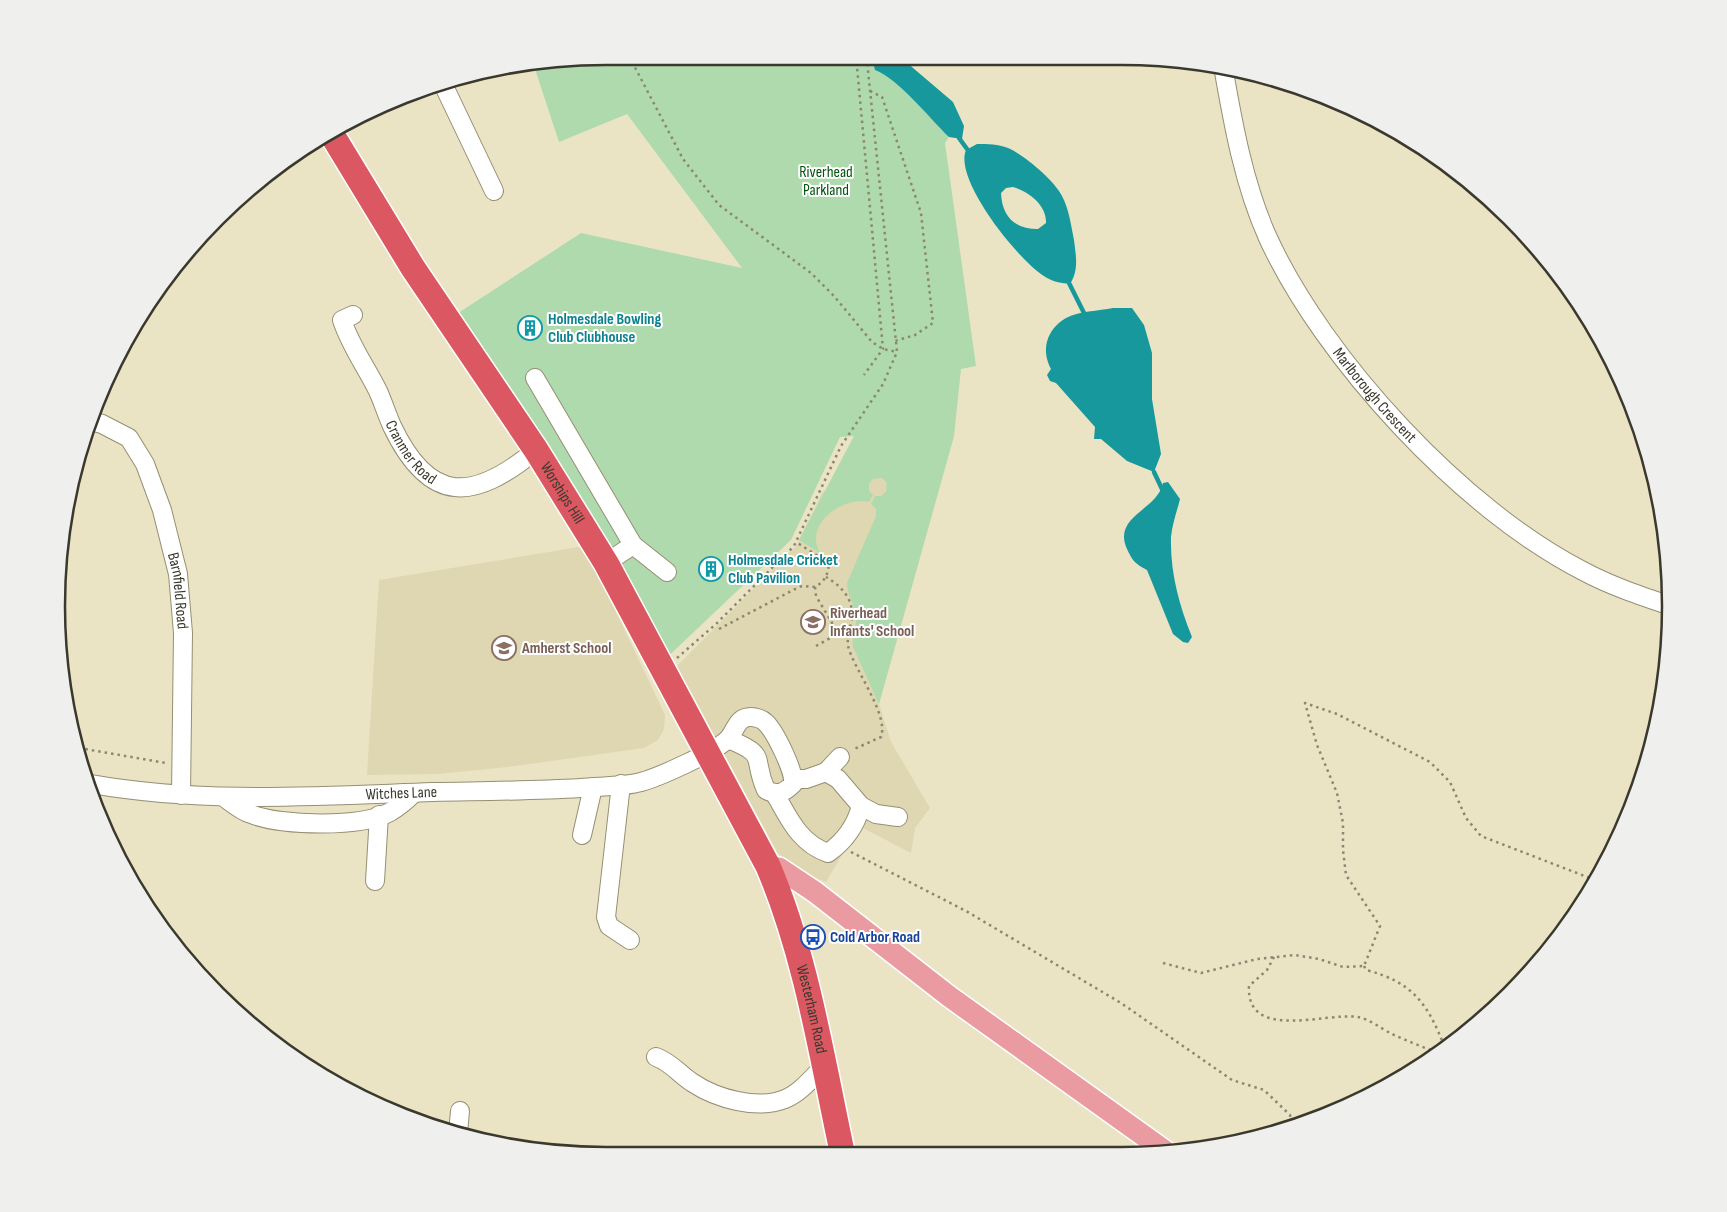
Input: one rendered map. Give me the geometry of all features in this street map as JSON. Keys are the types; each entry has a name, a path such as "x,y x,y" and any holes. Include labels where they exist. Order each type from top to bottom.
{"highway":[{"name":"Worships Hill","path":"334,138 413,268 536,450 606,563 768,866"},
{"name":"Westerham Road","path":"768,866 784,904 801,964 841,1147"}],"main road":[{"path":"768,866 779,868 815,892 950,997 1157,1146"}],"street":[{"name":"Marlborough Crescent","path":"1225,75 1250,186 1268,238 1298,295 1360,378 1402,427 1455,480 1506,522 1535,543 1584,572 1625,590 1662,603"},
{"path":"446,90 494,191"},
{"name":"Cranmer Road","path":"343,322 346,333 378,392 392,427 413,461 433,480 456,488 476,486 497,479 536,450"},
{"path":"535,378 633,545 667,572"},
{"name":"Barnfield Road","path":"97,423 129,438 145,464 162,510 178,574 183,632 181,795"},
{"path":"606,563 633,545"},
{"path":"774,794 785,792 793,784 794,779 780,747 765,722 754,717 745,717 738,722 728,739 749,748 757,755 761,780 766,790 774,794 794,828 807,841 828,853 839,845 858,817 861,806"},
{"name":"Witches Lane","path":"96,785 181,795 225,798 523,791 592,787 642,782 707,752 728,739"},
{"path":"794,779 806,779 826,772 840,757"},
{"path":"826,772 838,779 861,806 876,814 898,817"},
{"path":"622,784 606,917 609,926 630,940"},
{"path":"582,835 592,787"},
{"path":"225,798 249,814 277,820 312,823 344,822 389,813 414,794"},
{"path":"376,881 379,815"},
{"path":"656,1057 672,1064 692,1083 706,1090 721,1097 750,1102 785,1099 797,1093 823,1067"},
{"path":"459,1127 460,1111"}],"path":[{"path":"634,65 683,159 719,205 811,272 834,296 872,342 883,349 896,352"},
{"path":"858,65 883,349 864,375"},
{"path":"663,671 716,624 796,542 841,446 883,384 896,352 867,65"},
{"path":"870,91 882,97 921,213 933,323 915,335 896,341"},
{"path":"719,629 797,588 802,586 815,587 826,577 829,563 796,542"},
{"path":"826,577 840,586 846,594 852,615 848,645 878,715 882,732 881,737 840,757"},
{"path":"815,587 816,596 838,633"},
{"path":"816,646 850,627"},
{"path":"1364,966 1380,926 1346,875 1343,850 1343,823 1337,793 1317,744 1305,703 1337,714 1430,762 1450,782 1466,818 1481,836 1589,878"},
{"path":"84,749 182,765"},
{"path":"839,845 966,911 1121,1002 1232,1080 1264,1090 1290,1116 1290,1119"},
{"path":"1163,964 1201,973 1295,955 1318,959 1343,967 1364,966"},
{"path":"1274,958 1267,970 1249,986 1249,997 1263,1017 1273,1020 1309,1021 1318,1018 1359,1017 1431,1050"},
{"path":"1364,966 1366,970 1386,976 1413,991 1434,1021 1442,1041"}],"shaded area":[{"name":"Riverhead Infants' School","path":"954,436 879,704 891,742 930,808 915,828 911,853 859,826 826,882 798,871 777,852 677,666 796,546 823,491"},
{"name":"Amherst School","path":"585,546 665,715 664,729 658,740 644,748 508,767 437,774 367,775 379,580"}],"green space":[{"name":"Riverhead Parkland","path":"606,65 874,65 876,70 904,90 949,137 945,143 976,366 961,369 954,436 879,704 853,647 856,617 847,583 876,516 876,509 871,504 875,496 881,496 886,492 887,483 882,478 873,479 869,484 869,491 873,495 869,502 848,503 828,514 817,532 816,542 820,553 799,540 854,436 840,437 791,540 658,666 446,321 581,233 742,268 627,114 559,142 535,70"}],"water":[{"path":"874,65 910,65 953,102 964,126 962,139 949,137 904,90 875,70"},
{"path":"977,144 997,145 1008,148 1038,169 1058,190 1068,212 1075,246 1076,268 1070,284 1047,278 1036,270 992,220 970,181 965,164 966,150","holes":["1013,187 1036,200 1043,210 1046,223 1038,229 1022,227 1016,224 1011,220 1004,208 1001,193 1006,188"]},
{"path":"1113,308 1132,308 1144,325 1152,353 1152,399 1161,454 1154,472 1127,461 1101,439 1094,439 1095,427 1056,383 1050,381 1047,375 1051,369 1046,355 1047,341 1054,328 1066,318 1076,314"},
{"path":"1168,482 1180,499 1173,523 1171,550 1176,588 1192,637 1188,643 1183,642 1173,634 1147,570 1132,559 1124,538 1130,521 1153,500 1163,483"}],"waterway":[{"path":"959,138 967,149"},
{"path":"1069,283 1084,313"},
{"path":"1154,472 1162,489"}],"place":[{"name":"Holmesdale Bowling Club Clubhouse","path":"530,328"},
{"name":"Holmesdale Cricket Club Pavilion","path":"711,569"},
{"name":"Riverhead Infants' School","path":"813,622"},
{"name":"Amherst School","path":"504,648"},
{"name":"Cold Arbor Road","path":"813,937"}]}
